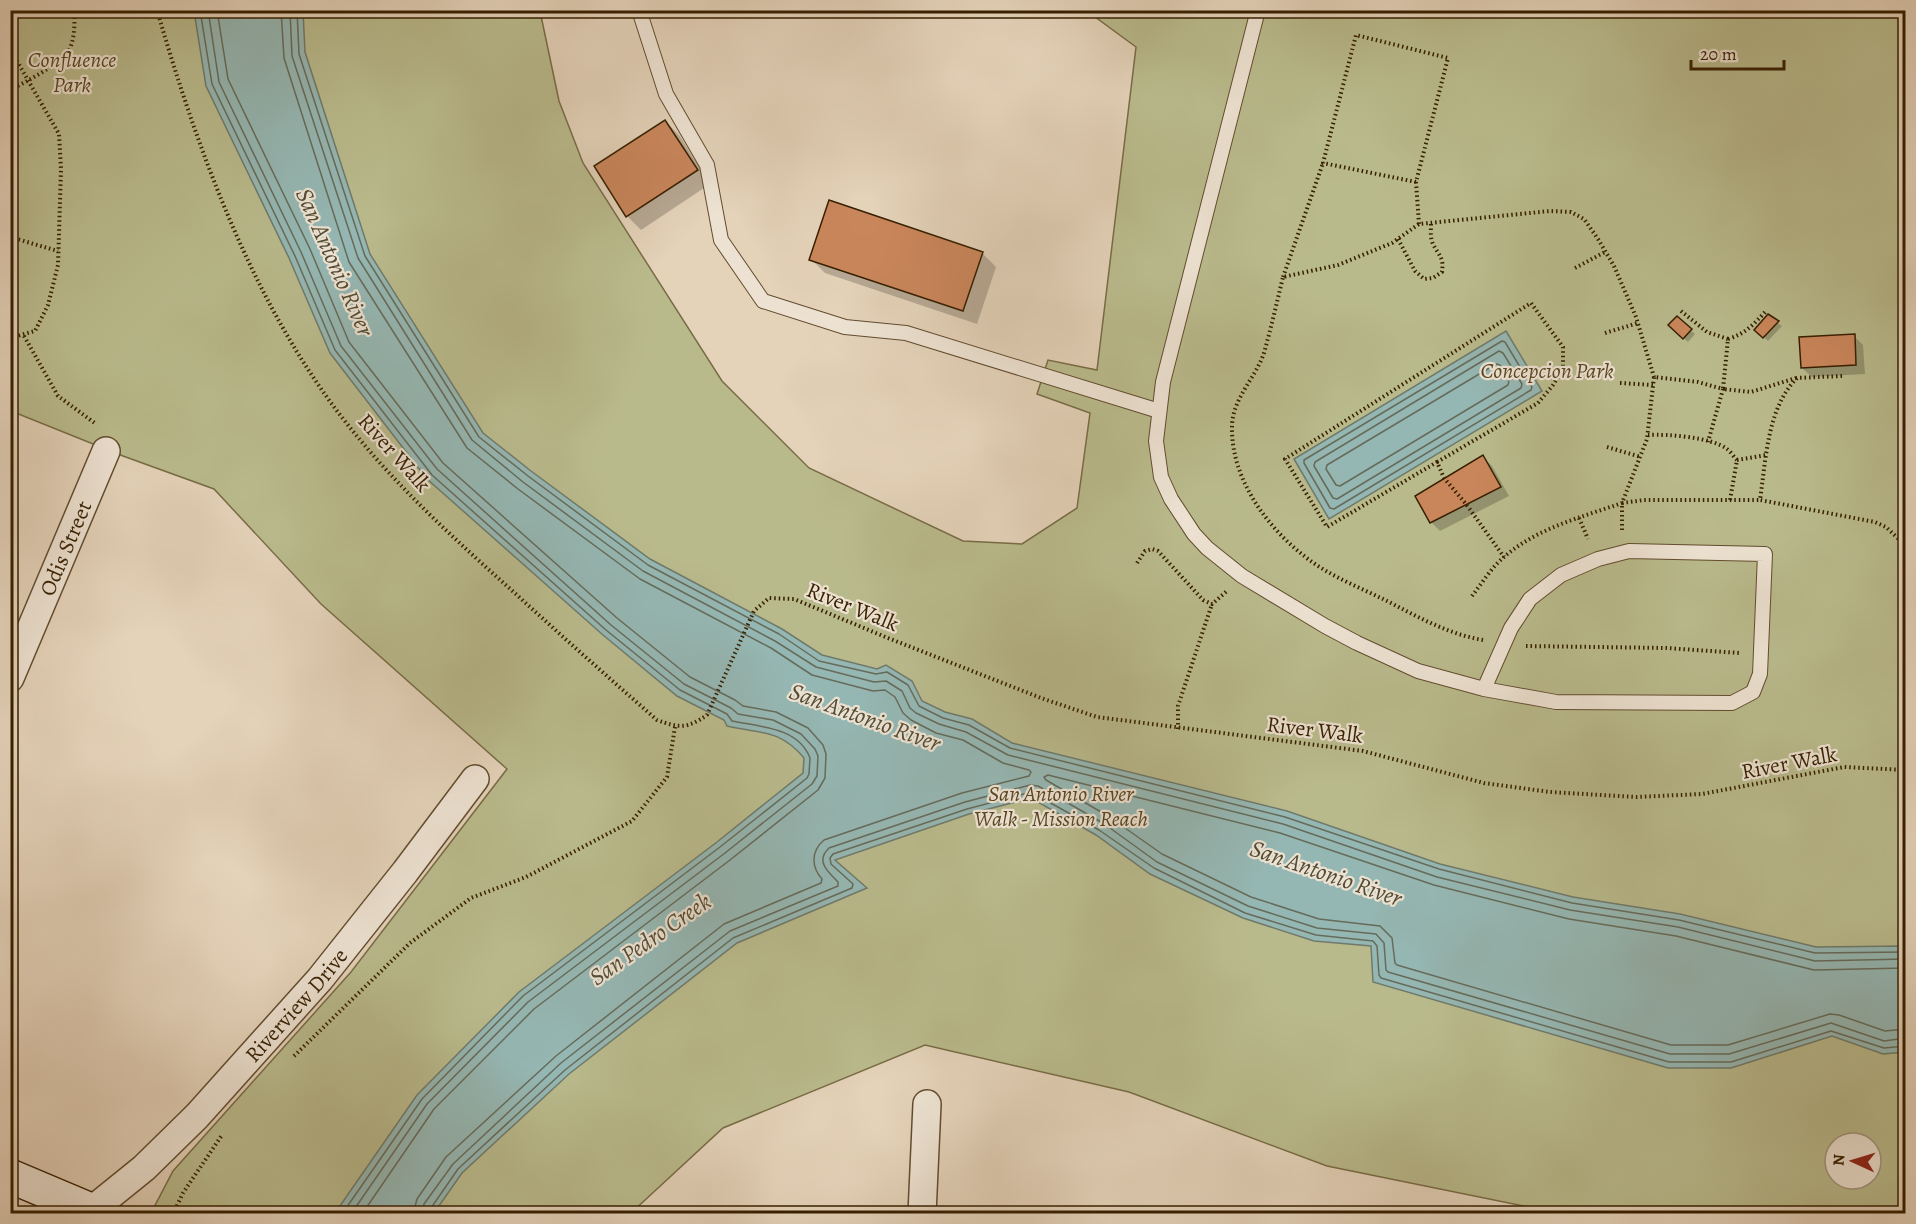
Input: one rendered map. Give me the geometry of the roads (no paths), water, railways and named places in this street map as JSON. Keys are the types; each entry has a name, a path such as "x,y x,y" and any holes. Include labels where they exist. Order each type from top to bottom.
{"main road":[{"path":"10,1176 96,1212"}],"street":[{"name":"Odis Street","path":"10,678 101,442"},
{"name":"Riverview Drive","path":"96,1212 197,1116 304,996 405,872 475,779"},
{"path":"922,1214 927,1104"}],"lane":[{"path":"639,10 666,94 707,165 721,240 763,301 845,327 906,333 1159,411"},
{"path":"1258,10 1163,382 1156,441 1161,477 1171,499 1194,534 1207,548 1242,576 1357,643 1418,671 1484,689 1556,702 1732,704 1753,692 1760,674 1765,554 1629,551 1598,559 1561,574 1530,598 1510,628 1484,689"}],"water":[{"path":"194,11 303,11 305,52 370,254 483,433 650,559 782,629 822,655 877,669 886,665 912,681 922,701 945,712 972,719 1012,743 1287,811 1440,864 1573,897 1680,914 1816,947 1905,946 1905,1052 1883,1054 1832,1036 1731,1068 1668,1068 1373,982 1371,946 1314,941 1243,918 1150,874 1096,835 1031,798 969,814 835,860 867,888 737,943 569,1074 462,1173 434,1213 335,1213 417,1095 519,992 717,842 803,773 804,758 778,737 727,726 724,720 677,696 603,635 427,479 330,353 289,258 206,86"},
{"path":"1506,331 1542,391 1329,519 1294,459"}],"park label":[{"name":"Confluence Park","path":"72,72"},
{"name":"Concepcion Park","path":"1547,370"},
{"name":"San Antonio River Walk - Mission Reach","path":"1061,806"}],"water label":[{"name":"San Antonio River","path":"335,262"},
{"name":"San Antonio River","path":"865,717"},
{"name":"San Antonio River","path":"1326,873"},
{"name":"San Pedro Creek","path":"650,939"}]}
